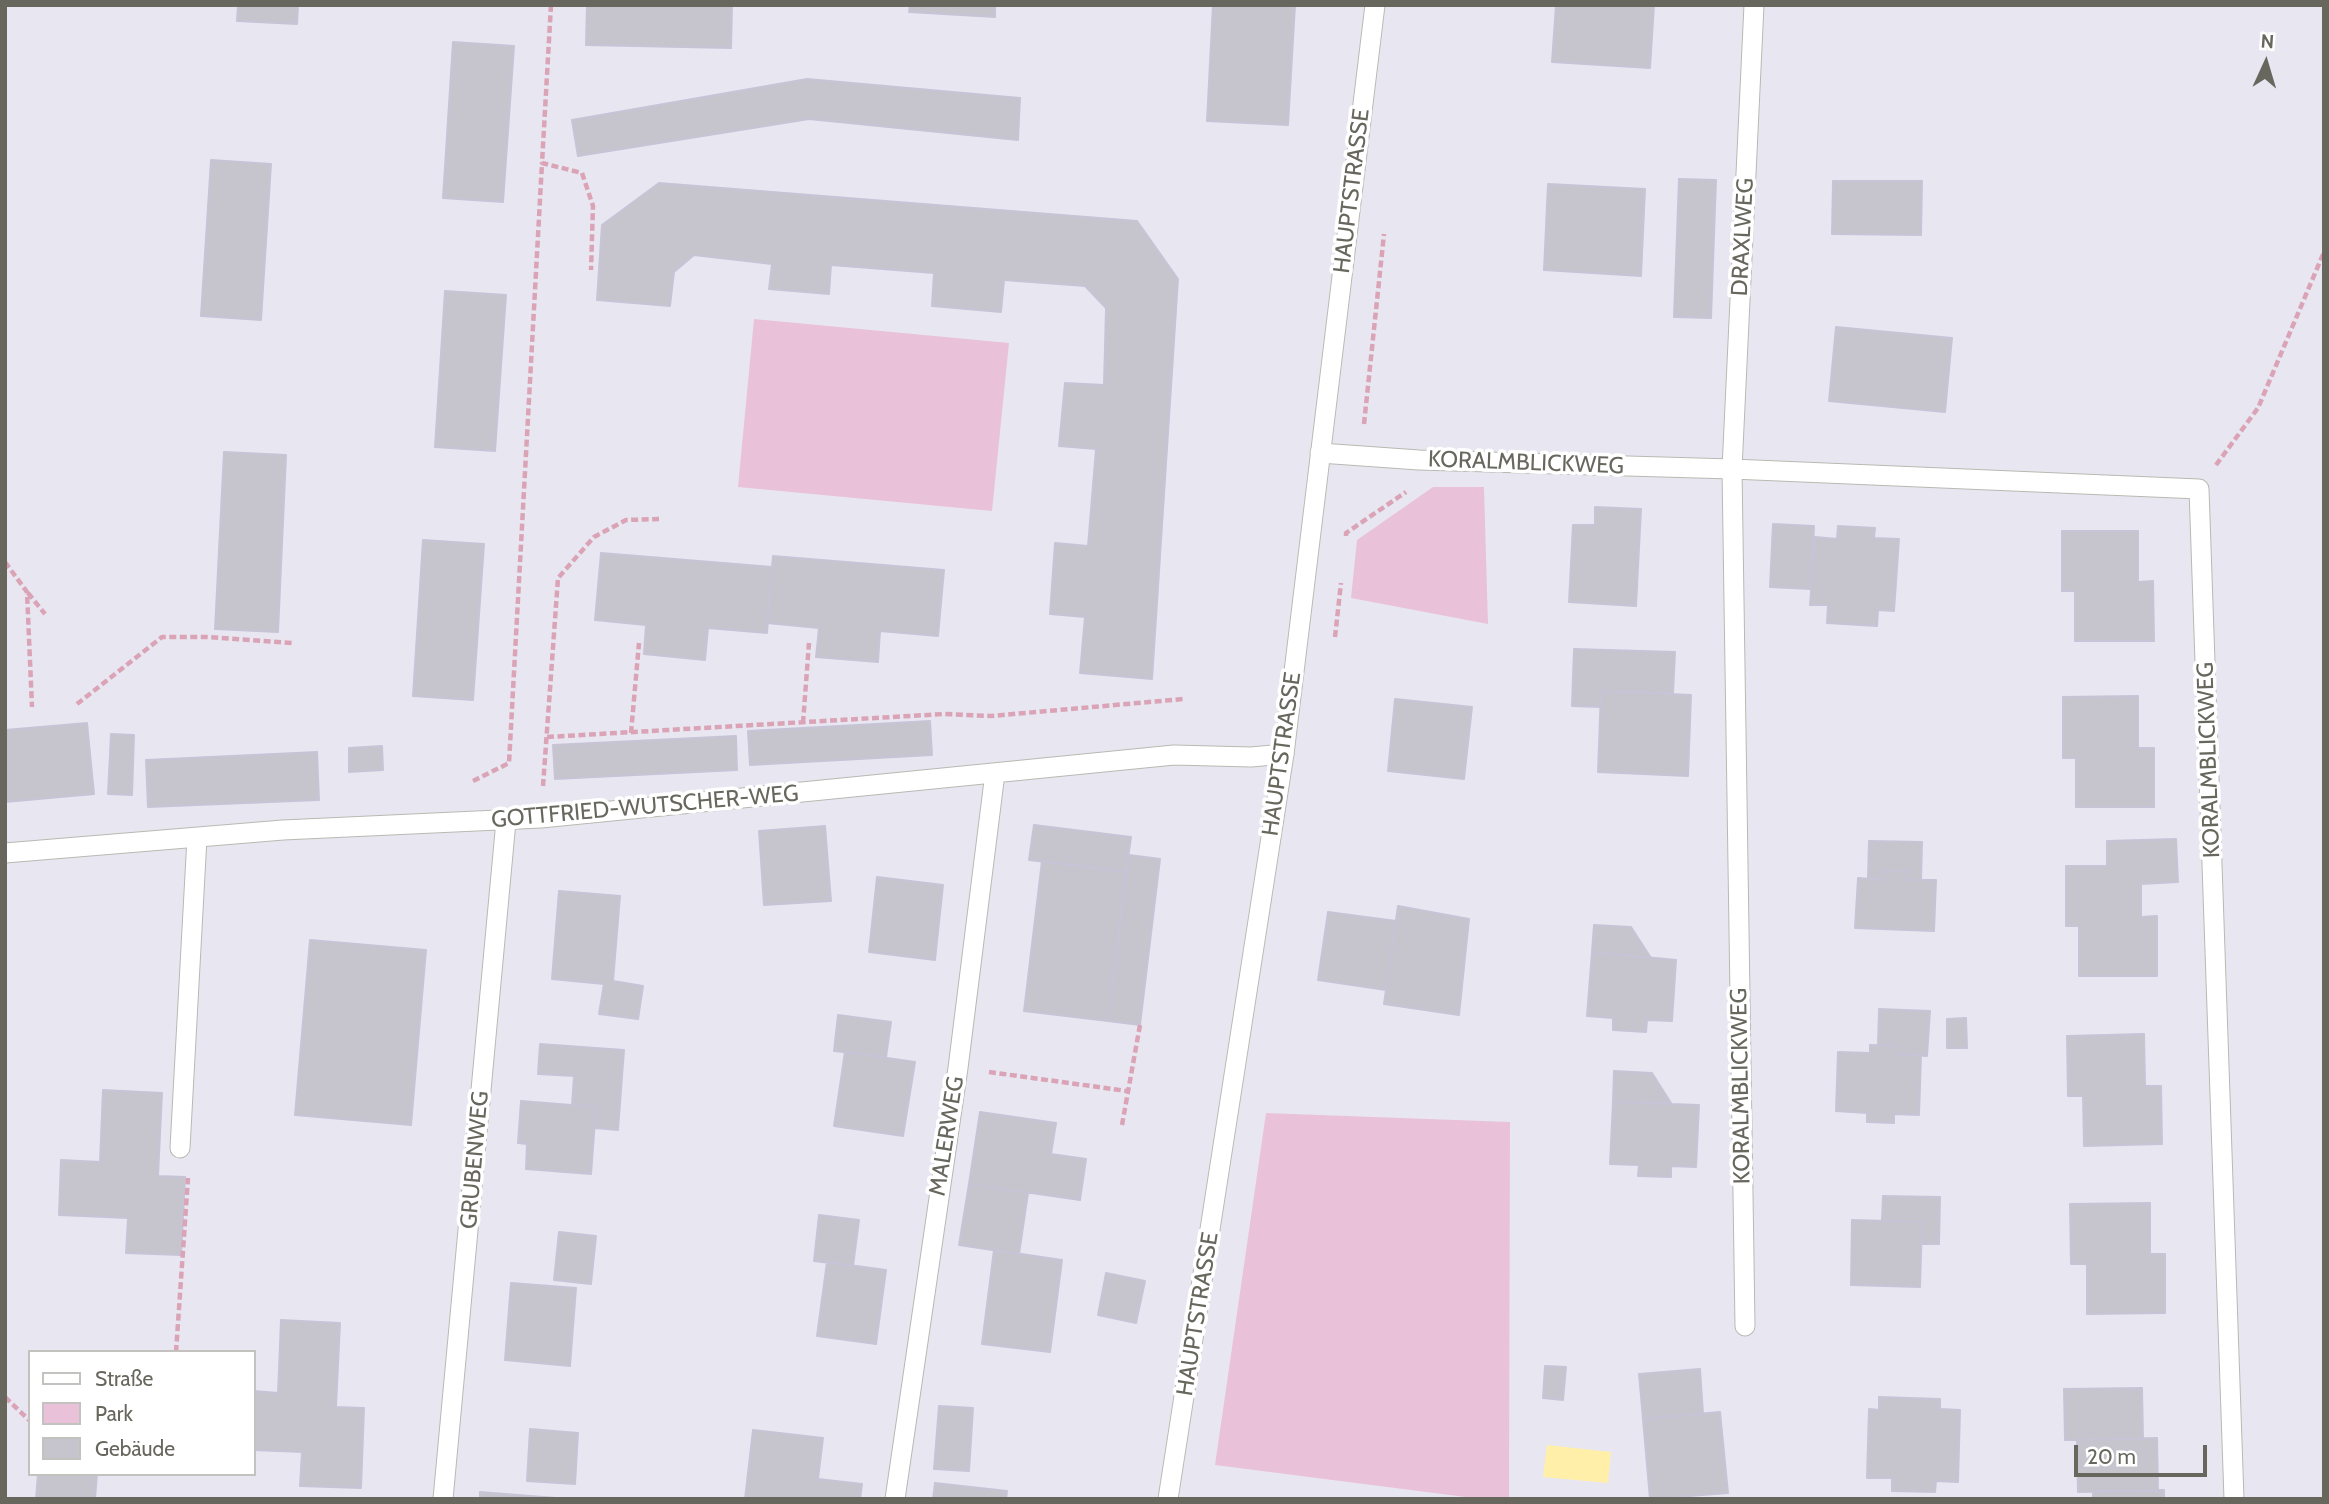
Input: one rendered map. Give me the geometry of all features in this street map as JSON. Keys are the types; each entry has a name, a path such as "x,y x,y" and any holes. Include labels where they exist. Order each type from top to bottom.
{"street":[{"name":"HAUPTSTRASSE","path":"1168,1499 1284,754 1374,5"},
{"name":"DRAXLWEG","path":"1732,469 1754,5"},
{"name":"KORALMBLICKWEG","path":"1320,453 1419,460 1732,469 2199,488 2234,1499"},
{"name":"KORALMBLICKWEG","path":"1732,469 1745,1326"},
{"name":"GOTTFRIED-WUTSCHER-WEG","path":"5,853 283,830 506,821 1174,755 1251,757 1284,754"},
{"name":"MALERWEG","path":"895,1499 958,1068 995,773"},
{"name":"GRUBENWEG","path":"443,1499 506,821"},
{"path":"180,1148 197,838"}],"path":[{"path":"472,781 509,763 551,5"},
{"path":"542,163 582,173 593,206 591,270"},
{"path":"2199,488 2258,408 2324,251"},
{"path":"541,818 558,578 594,537 626,520 659,519"},
{"path":"5,562 45,614"},
{"path":"27,592 32,707"},
{"path":"76,704 162,637 293,643"},
{"path":"631,733 639,642"},
{"path":"803,723 810,643"},
{"path":"547,737 944,714 991,716 1183,699"},
{"path":"1122,1125 1140,1025"},
{"path":"958,1068 1127,1091"},
{"path":"176,1350 188,1179 180,1148"},
{"path":"5,1397 28,1419"}],"green space":[{"path":"754,319 1009,343 992,511 738,487"},
{"path":"1433,487 1484,487 1488,624 1351,598 1357,540"},
{"path":"1266,1113 1510,1122 1509,1499 1481,1499 1215,1465"}],"shaded area":[{"path":"1547,1445 1611,1452 1608,1483 1543,1477"}],"building":[{"path":"238,5 298,5 297,24 237,21"},
{"path":"587,5 732,5 731,48 586,45"},
{"path":"910,5 995,5 995,17 909,12"},
{"path":"1213,5 1295,5 1288,125 1207,121"},
{"path":"1556,5 1654,5 1650,68 1552,62"},
{"path":"453,42 514,46 503,202 443,198"},
{"path":"807,79 1020,98 1018,140 809,119 578,156 572,120"},
{"path":"211,160 271,164 261,320 201,316"},
{"path":"1679,179 1716,180 1711,318 1674,317"},
{"path":"1833,181 1922,181 1921,235 1832,234"},
{"path":"659,183 1137,221 1178,279 1152,679 1080,673 1085,617 1050,614 1055,543 1088,546 1096,449 1059,446 1065,383 1104,385 1106,308 1085,286 1004,280 1001,312 932,306 934,273 831,265 829,294 769,289 772,264 694,255 674,272 670,306 597,300 602,225"},
{"path":"1548,184 1645,189 1641,276 1544,270"},
{"path":"445,291 506,295 495,451 435,447"},
{"path":"1836,327 1952,338 1945,412 1829,401"},
{"path":"224,452 286,455 278,632 215,629"},
{"path":"1595,507 1641,509 1636,606 1569,602 1573,525 1595,525"},
{"path":"1773,524 1814,526 1811,589 1770,587"},
{"path":"1838,526 1875,528 1874,538 1899,539 1894,611 1878,610 1877,626 1827,623 1828,605 1810,605 1815,537 1837,539"},
{"path":"2062,531 2138,531 2138,582 2153,581 2154,641 2075,641 2075,591 2062,591"},
{"path":"423,540 484,544 473,700 413,696"},
{"path":"601,553 772,567 767,633 708,628 705,660 644,654 646,625 595,620"},
{"path":"773,556 944,570 938,636 880,631 878,662 816,657 819,628 767,623"},
{"path":"1574,649 1675,652 1673,693 1601,691 1601,707 1572,706"},
{"path":"1601,691 1691,695 1688,776 1598,772"},
{"path":"2138,696 2138,748 2154,748 2154,807 2076,807 2076,758 2063,758 2063,697"},
{"path":"1395,699 1472,707 1464,779 1388,771"},
{"path":"930,721 932,755 750,765 748,731"},
{"path":"87,723 94,794 5,802 5,730"},
{"path":"111,734 134,735 132,795 108,794"},
{"path":"736,736 737,770 555,779 553,745"},
{"path":"382,746 383,770 349,772 349,748"},
{"path":"317,752 319,800 148,807 146,760"},
{"path":"1034,825 1131,837 1126,872 1029,860"},
{"path":"825,826 831,901 764,905 759,831"},
{"path":"2176,839 2178,882 2141,884 2141,917 2157,916 2157,976 2079,976 2079,926 2066,926 2066,866 2107,866 2107,841"},
{"path":"1869,841 1922,842 1921,880 1908,880 1908,871 1885,871 1884,880 1868,878"},
{"path":"1129,855 1160,859 1140,1025 1108,1021"},
{"path":"1042,861 1126,872 1108,1021 1024,1011"},
{"path":"1885,871 1908,871 1908,880 1936,880 1934,931 1855,928 1858,878 1884,880"},
{"path":"877,877 943,885 935,960 869,952"},
{"path":"559,891 620,896 613,981 643,986 638,1019 599,1014 604,984 552,979"},
{"path":"1398,906 1469,919 1459,1015 1384,1004"},
{"path":"1328,912 1396,921 1386,990 1318,980"},
{"path":"1594,925 1631,927 1651,958 1592,952"},
{"path":"310,940 426,950 411,1125 295,1115"},
{"path":"1592,952 1676,960 1672,1021 1647,1020 1646,1032 1613,1030 1613,1018 1587,1016"},
{"path":"1879,1009 1930,1011 1927,1056 1897,1054 1898,1046 1878,1046"},
{"path":"838,1015 891,1022 886,1057 834,1051"},
{"path":"1966,1018 1967,1048 1947,1048 1947,1019"},
{"path":"2144,1034 2145,1086 2161,1086 2162,1144 2084,1146 2083,1096 2068,1096 2067,1036"},
{"path":"540,1044 624,1050 618,1130 595,1128 596,1107 572,1105 574,1076 538,1074"},
{"path":"1870,1045 1898,1046 1897,1054 1921,1055 1919,1115 1894,1114 1894,1123 1867,1122 1867,1113 1836,1111 1838,1052 1870,1053"},
{"path":"845,1052 915,1062 903,1136 834,1126"},
{"path":"1614,1071 1652,1073 1671,1103 1613,1102"},
{"path":"103,1090 162,1093 158,1176 185,1177 181,1255 126,1253 128,1218 59,1215 61,1160 100,1162"},
{"path":"521,1101 596,1107 591,1174 526,1169 527,1144 518,1143"},
{"path":"1613,1102 1699,1105 1696,1167 1671,1166 1671,1177 1638,1176 1639,1165 1610,1164"},
{"path":"980,1112 1056,1123 1051,1154 1086,1159 1080,1200 969,1184"},
{"path":"969,1184 1028,1193 1019,1254 959,1245"},
{"path":"1883,1196 1940,1197 1939,1244 1921,1244 1922,1222 1882,1221"},
{"path":"2150,1203 2150,1254 2165,1254 2165,1313 2087,1314 2087,1264 2071,1264 2070,1204"},
{"path":"819,1215 859,1220 853,1266 814,1261"},
{"path":"1852,1220 1922,1222 1920,1287 1851,1285"},
{"path":"559,1232 596,1236 591,1284 554,1280"},
{"path":"994,1250 1062,1260 1050,1352 982,1344"},
{"path":"827,1262 886,1270 876,1344 817,1336"},
{"path":"1106,1273 1145,1281 1136,1323 1098,1315"},
{"path":"511,1283 576,1288 570,1366 505,1360"},
{"path":"281,1320 340,1323 336,1407 364,1408 361,1488 300,1486 302,1452 256,1450 256,1391 278,1393"},
{"path":"1545,1366 1566,1367 1563,1400 1543,1398"},
{"path":"1700,1369 1703,1414 1643,1419 1639,1374"},
{"path":"2142,1388 2143,1439 2065,1440 2064,1389"},
{"path":"1879,1397 1940,1399 1940,1409 1960,1410 1958,1482 1936,1481 1935,1492 1892,1491 1892,1478 1867,1478 1869,1409 1879,1410"},
{"path":"939,1406 973,1408 969,1471 934,1469"},
{"path":"1720,1412 1728,1493 1650,1499 1643,1419"},
{"path":"530,1429 578,1433 575,1484 527,1481"},
{"path":"753,1430 823,1438 818,1479 862,1484 860,1499 745,1499"},
{"path":"2157,1438 2158,1491 2078,1492 2077,1440"},
{"path":"38,1476 97,1476 95,1499 36,1499"},
{"path":"935,1483 1007,1491 1006,1499 933,1499"},
{"path":"2164,1490 2164,1499 2093,1499 2093,1491"},
{"path":"480,1492 556,1498 480,1499"}]}
